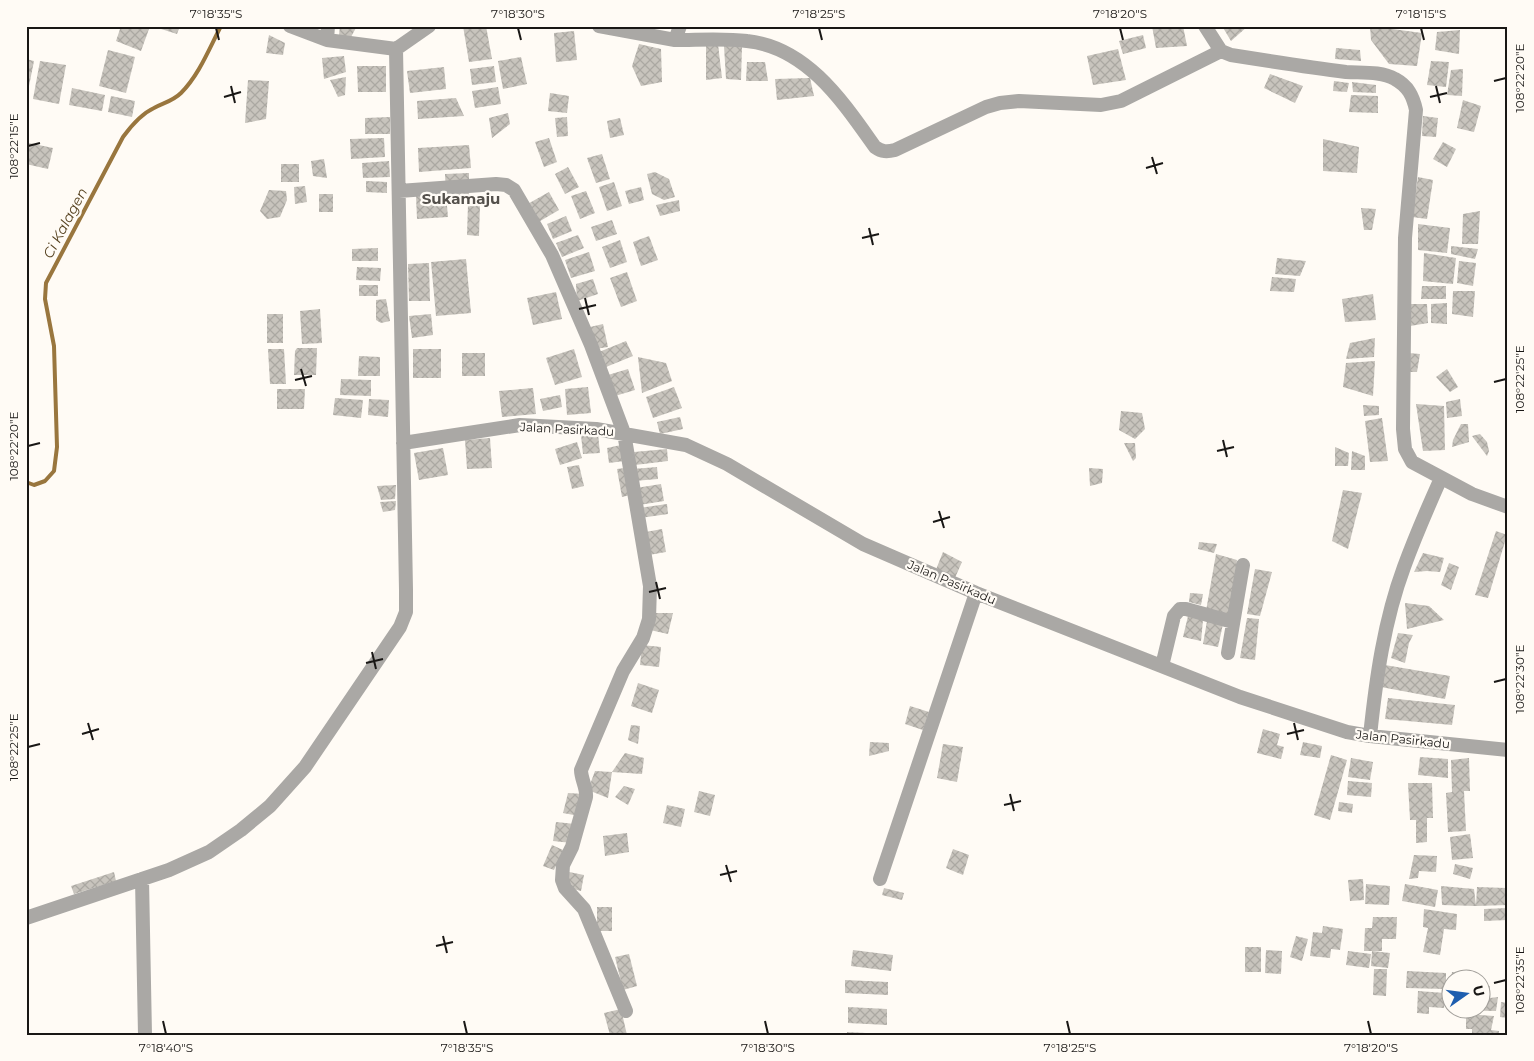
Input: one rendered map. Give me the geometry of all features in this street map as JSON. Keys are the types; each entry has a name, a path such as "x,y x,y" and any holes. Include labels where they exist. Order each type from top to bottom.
{"street":[{"path":"290,26 396,49 429,26"},
{"path":"599,26 674,40 748,40 773,47 790,55 826,83 875,147 881,151 895,150 986,107 1000,103 1019,101 1101,105 1121,101 1221,51"},
{"path":"674,40 680,26"},
{"path":"1205,26 1221,51 1231,55 1346,72 1378,74 1394,78 1406,87 1413,98 1416,110 1405,238 1403,430 1405,449 1412,462 1472,494 1508,506"},
{"path":"26,918 169,870 208,852 241,830 270,806 305,767 400,627 406,612 406,590 396,49"},
{"path":"399,190 496,184 506,185 514,190 552,255 591,345 624,433 650,586 649,619 643,638 623,671 581,770 586,797 572,847 566,858 561,875 565,888 584,909 626,1011"},
{"name":"Jalan Pasirkadu","path":"403,443 520,426 596,429 686,445 727,464 863,544 976,593 1249,700 1347,732 1508,750"},
{"path":"1370,736 1375,682 1392,606 1403,568 1441,478"},
{"path":"1228,653 1243,565"},
{"path":"880,879 976,593"},
{"path":"1162,666 1174,616 1178,610 1186,609 1233,622"},
{"path":"142,879 145,1035"}],"building":[{"path":"121,26 142,26 149,29 141,51 116,41"},
{"path":"159,26 180,26 177,34 158,28"},
{"path":"340,26 357,26 351,37 339,35"},
{"path":"463,26 486,26 492,59 469,62"},
{"path":"1152,26 1183,26 1187,46 1156,48"},
{"path":"1222,26 1248,26 1231,41"},
{"path":"1370,26 1422,33 1417,66 1389,64 1371,40"},
{"path":"1460,30 1459,54 1435,50 1437,32"},
{"path":"574,31 577,60 556,62 554,33"},
{"path":"269,35 285,43 283,55 266,53"},
{"path":"1143,35 1146,48 1123,54 1119,41"},
{"path":"639,44 661,49 662,82 641,86 632,66"},
{"path":"706,44 718,44 722,78 706,80"},
{"path":"724,46 742,46 741,80 726,79"},
{"path":"1336,48 1360,50 1361,61 1335,59"},
{"path":"1118,49 1126,80 1093,85 1087,56"},
{"path":"108,50 135,57 126,93 99,86"},
{"path":"344,56 346,72 324,79 322,58"},
{"path":"521,57 527,84 503,89 498,61"},
{"path":"26,59 34,61 27,96 26,96"},
{"path":"40,61 66,65 59,104 33,99"},
{"path":"1431,61 1449,62 1446,87 1427,85"},
{"path":"747,62 765,62 768,81 746,81"},
{"path":"357,66 386,66 386,92 358,92"},
{"path":"494,66 496,82 472,85 470,69"},
{"path":"444,67 446,89 410,93 407,71"},
{"path":"1463,69 1462,96 1447,95 1451,70"},
{"path":"1270,74 1303,86 1295,103 1264,88"},
{"path":"346,77 345,95 338,97 330,80"},
{"path":"810,78 814,96 777,100 775,79"},
{"path":"248,80 269,81 266,119 245,123"},
{"path":"1334,81 1349,83 1347,92 1333,91"},
{"path":"1352,82 1376,85 1376,93 1353,92"},
{"path":"498,87 501,104 475,108 472,91"},
{"path":"72,88 105,95 102,111 69,105"},
{"path":"550,93 569,96 567,113 548,111"},
{"path":"1351,95 1378,96 1378,113 1349,112"},
{"path":"111,96 135,101 132,117 108,112"},
{"path":"456,98 464,116 418,119 417,101"},
{"path":"1463,100 1481,106 1474,132 1457,128"},
{"path":"508,113 510,124 492,138 489,118"},
{"path":"1423,116 1438,118 1436,137 1422,136"},
{"path":"390,117 390,134 365,134 365,118"},
{"path":"567,117 568,136 557,137 555,118"},
{"path":"620,118 624,135 610,138 607,121"},
{"path":"384,138 385,157 351,159 350,139"},
{"path":"549,138 557,162 544,167 535,142"},
{"path":"1323,139 1359,147 1357,173 1323,171"},
{"path":"1443,142 1456,149 1447,167 1433,159"},
{"path":"29,143 53,148 48,169 26,164"},
{"path":"469,145 471,168 419,172 418,148"},
{"path":"602,154 610,179 596,183 587,158"},
{"path":"324,159 327,178 313,176 311,161"},
{"path":"389,161 390,177 363,178 362,163"},
{"path":"281,164 299,164 299,182 281,182"},
{"path":"568,167 579,187 565,194 555,174"},
{"path":"655,172 669,179 675,197 664,200 652,194 647,174"},
{"path":"469,173 469,195 446,195 445,174"},
{"path":"1418,177 1433,180 1427,219 1412,217"},
{"path":"366,181 387,182 387,193 366,192"},
{"path":"614,182 622,206 607,211 599,187"},
{"path":"305,186 307,202 295,204 294,187"},
{"path":"641,187 644,200 629,204 625,191"},
{"path":"269,190 286,191 287,200 280,217 267,219 260,211"},
{"path":"586,191 595,213 580,219 571,196"},
{"path":"549,192 559,210 535,224 524,206"},
{"path":"319,194 333,194 333,212 319,212"},
{"path":"446,195 448,217 417,219 416,196"},
{"path":"679,200 680,211 660,216 656,205"},
{"path":"468,204 480,205 479,236 467,235"},
{"path":"1361,208 1376,209 1372,230 1364,230"},
{"path":"1480,211 1478,244 1462,244 1463,214"},
{"path":"566,216 572,231 553,239 547,224"},
{"path":"612,220 617,234 596,241 591,227"},
{"path":"1418,224 1450,228 1447,253 1418,250"},
{"path":"578,235 584,248 562,257 556,243"},
{"path":"649,236 658,260 641,266 633,242"},
{"path":"620,240 627,262 610,268 602,247"},
{"path":"1451,246 1478,249 1475,259 1451,254"},
{"path":"378,248 378,261 352,261 352,249"},
{"path":"589,252 595,271 571,278 565,260"},
{"path":"1424,253 1456,258 1453,284 1423,281"},
{"path":"1277,258 1306,261 1300,276 1275,274"},
{"path":"466,259 471,313 436,316 431,262"},
{"path":"1459,261 1476,263 1473,286 1457,283"},
{"path":"429,263 430,301 409,301 408,264"},
{"path":"357,267 381,268 380,281 356,280"},
{"path":"627,272 637,301 621,307 610,278"},
{"path":"1272,277 1296,279 1294,292 1270,291"},
{"path":"593,279 598,294 577,301 576,284"},
{"path":"359,285 378,285 378,296 359,296"},
{"path":"1422,286 1446,286 1446,299 1421,299"},
{"path":"1453,291 1475,291 1473,317 1452,314"},
{"path":"556,292 562,319 533,325 527,298"},
{"path":"1373,294 1376,320 1345,322 1342,299"},
{"path":"386,299 390,321 381,323 376,320 376,300"},
{"path":"1447,303 1447,324 1431,323 1431,304"},
{"path":"1411,304 1427,304 1428,323 1410,326"},
{"path":"320,309 322,343 302,344 300,311"},
{"path":"267,314 283,314 283,343 267,343"},
{"path":"431,314 433,335 412,338 409,316"},
{"path":"603,324 608,347 595,349 590,327"},
{"path":"1375,338 1374,357 1346,359 1350,343"},
{"path":"626,341 633,356 606,367 599,352"},
{"path":"297,348 317,348 316,375 294,375 295,351"},
{"path":"268,349 284,349 286,384 270,384"},
{"path":"413,349 441,349 441,378 413,378"},
{"path":"574,349 582,377 555,385 546,358"},
{"path":"462,353 485,353 485,376 462,376"},
{"path":"1408,353 1420,354 1417,372 1407,372"},
{"path":"359,356 380,357 380,376 358,376"},
{"path":"638,357 666,363 672,381 642,393"},
{"path":"1375,361 1373,396 1343,387 1346,363"},
{"path":"628,369 635,390 615,396 608,375"},
{"path":"1447,369 1458,387 1450,392 1436,377"},
{"path":"341,379 371,380 371,396 340,395"},
{"path":"588,387 591,413 567,415 565,389"},
{"path":"674,387 682,408 653,418 646,397"},
{"path":"533,388 536,414 502,417 499,391"},
{"path":"277,389 305,389 304,409 277,409"},
{"path":"560,395 562,407 543,411 540,399"},
{"path":"335,398 363,400 361,418 333,415"},
{"path":"369,399 389,400 388,417 368,415"},
{"path":"1460,399 1462,416 1447,418 1446,402"},
{"path":"1416,404 1444,406 1445,450 1423,451"},
{"path":"1363,405 1379,406 1379,415 1364,416"},
{"path":"1121,411 1142,413 1145,429 1135,439 1119,430"},
{"path":"680,417 683,429 660,434 657,422"},
{"path":"1382,418 1388,461 1370,462 1365,421"},
{"path":"1461,424 1468,424 1469,442 1452,447 1453,440"},
{"path":"598,434 600,453 583,454 581,435"},
{"path":"1480,434 1487,442 1489,451 1487,456 1472,436"},
{"path":"490,438 492,468 467,469 465,440"},
{"path":"577,442 582,458 560,465 555,449"},
{"path":"1124,443 1135,443 1136,458 1133,461"},
{"path":"621,445 624,461 609,463 607,448"},
{"path":"1335,447 1349,453 1348,466 1335,466"},
{"path":"443,448 448,475 419,480 414,453"},
{"path":"667,449 668,461 635,465 634,452"},
{"path":"1352,451 1365,456 1365,470 1351,470"},
{"path":"579,465 584,486 572,489 567,467"},
{"path":"657,467 658,479 634,481 633,469"},
{"path":"625,468 630,495 622,497 617,469"},
{"path":"1089,468 1103,469 1102,483 1090,486"},
{"path":"661,484 664,501 639,505 636,488"},
{"path":"396,485 395,499 381,500 377,486"},
{"path":"1343,490 1362,493 1348,549 1332,541"},
{"path":"396,501 395,510 383,512 380,502"},
{"path":"667,504 668,514 640,518 639,508"},
{"path":"662,529 666,552 649,555 646,532"},
{"path":"1496,531 1507,535 1488,598 1475,595"},
{"path":"1199,542 1217,544 1214,553 1198,549"},
{"path":"943,552 962,562 954,580 935,572"},
{"path":"1423,553 1444,558 1440,572 1414,572"},
{"path":"1216,554 1237,560 1229,616 1206,611"},
{"path":"1449,563 1459,567 1451,590 1441,585"},
{"path":"1255,569 1272,572 1260,616 1247,614"},
{"path":"1190,593 1203,594 1201,605 1189,602"},
{"path":"1405,603 1429,606 1444,620 1407,629"},
{"path":"654,613 673,613 668,634 650,630"},
{"path":"1188,616 1203,620 1201,641 1183,637"},
{"path":"1247,618 1259,619 1255,660 1240,658"},
{"path":"1207,621 1223,624 1218,647 1203,644"},
{"path":"1398,633 1413,635 1409,643 1405,663 1391,658"},
{"path":"642,645 661,647 659,667 640,665"},
{"path":"1385,665 1450,676 1445,699 1381,687"},
{"path":"638,683 659,690 652,713 631,706"},
{"path":"1388,698 1455,705 1452,725 1385,719"},
{"path":"910,706 929,712 923,730 905,724"},
{"path":"631,725 640,726 638,744 628,740"},
{"path":"1263,729 1280,734 1277,745 1284,747 1281,759 1257,753"},
{"path":"870,742 889,743 889,751 869,756"},
{"path":"1303,742 1322,746 1320,758 1300,755"},
{"path":"943,744 963,747 957,782 937,778"},
{"path":"625,753 644,758 642,774 612,772"},
{"path":"1331,755 1347,760 1330,820 1314,815"},
{"path":"1420,757 1448,759 1448,778 1418,775"},
{"path":"1351,758 1373,762 1370,780 1348,777"},
{"path":"1469,758 1470,791 1464,791 1466,831 1448,832 1446,793 1452,792 1451,760"},
{"path":"595,771 612,772 608,798 588,790"},
{"path":"1348,781 1372,783 1371,797 1347,795"},
{"path":"1408,783 1432,783 1433,818 1427,818 1427,842 1416,843 1416,820 1410,820"},
{"path":"624,786 635,789 628,805 615,797"},
{"path":"699,791 715,795 710,816 694,812"},
{"path":"568,793 584,794 579,816 563,813"},
{"path":"1339,802 1353,804 1352,813 1338,811"},
{"path":"667,805 685,809 681,827 663,823"},
{"path":"556,822 575,824 572,843 553,841"},
{"path":"627,833 629,852 605,856 603,836"},
{"path":"1470,834 1473,858 1452,860 1450,837"},
{"path":"552,845 563,850 554,870 543,866"},
{"path":"953,849 969,855 963,875 946,868"},
{"path":"1414,855 1437,856 1436,872 1419,871 1418,878 1409,879"},
{"path":"1455,864 1473,868 1470,879 1453,874"},
{"path":"114,872 116,881 74,894 71,886"},
{"path":"569,872 584,875 581,891 566,887"},
{"path":"1363,879 1364,900 1350,901 1348,880"},
{"path":"1366,884 1390,886 1389,905 1365,904"},
{"path":"1405,884 1438,890 1435,907 1402,901"},
{"path":"1441,886 1474,889 1476,906 1442,905"},
{"path":"1477,887 1506,888 1508,905 1476,906"},
{"path":"884,888 904,893 902,900 882,895"},
{"path":"597,907 612,907 612,931 597,931"},
{"path":"1508,908 1508,920 1484,921 1484,909"},
{"path":"1424,909 1457,914 1456,930 1444,929 1440,955 1423,952 1428,928 1423,927"},
{"path":"1373,917 1397,917 1396,939 1382,939 1382,951 1364,951 1365,928 1372,928"},
{"path":"1323,926 1343,929 1340,950 1331,949 1330,958 1310,956 1313,932 1322,933"},
{"path":"1296,936 1308,939 1302,961 1290,957"},
{"path":"1245,947 1261,947 1261,972 1245,972"},
{"path":"853,950 893,955 891,971 851,966"},
{"path":"1266,950 1282,951 1281,974 1265,973"},
{"path":"1348,951 1371,954 1369,968 1346,965"},
{"path":"1372,951 1390,953 1388,968 1371,966"},
{"path":"629,954 637,986 623,990 615,957"},
{"path":"1374,969 1387,969 1386,996 1373,995"},
{"path":"1407,971 1442,973 1442,989 1406,988"},
{"path":"845,980 888,982 888,995 845,993"},
{"path":"1418,991 1442,993 1442,1008 1429,1007 1429,1014 1417,1013"},
{"path":"1498,997 1496,1011 1492,1011 1492,998"},
{"path":"1501,1002 1508,1003 1508,1018 1500,1017"},
{"path":"848,1007 887,1009 887,1025 848,1023"},
{"path":"621,1009 627,1035 610,1035 604,1013"},
{"path":"1492,1016 1494,1016 1491,1030 1499,1031 1499,1035 1472,1035 1472,1029 1466,1029 1466,1018 1492,1018"},
{"path":"847,1032 866,1033 866,1035 847,1035"}],"waterway":[{"name":"Ci Kalagen","path":"26,482 34,485 45,481 54,471 57,447 54,346 45,299 46,283 123,137 141,117 181,93 193,78 221,26"}],"district":[{"name":"Sukamaju","path":"461,198"}]}
